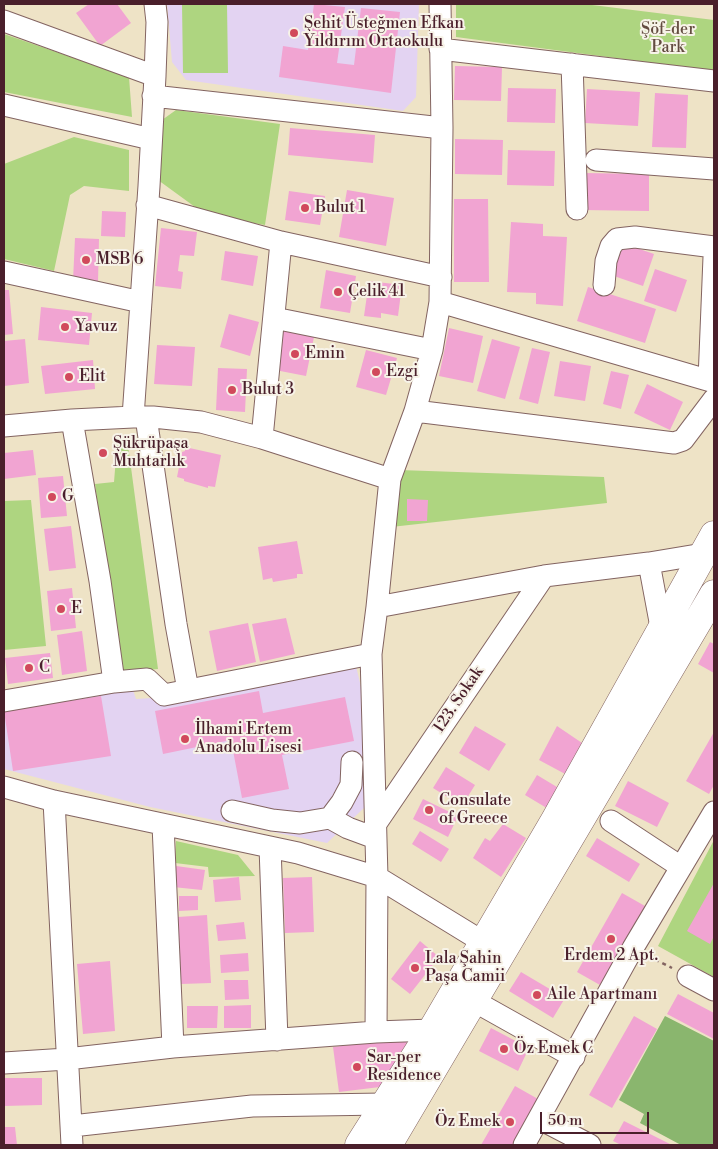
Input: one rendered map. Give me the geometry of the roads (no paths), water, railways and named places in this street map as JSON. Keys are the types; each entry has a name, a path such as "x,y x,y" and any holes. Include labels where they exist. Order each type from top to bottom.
{"main road":[{"path":"359,1145 432,1030 555,820 708,545"},
{"path":"388,1145 714,594"}],"street":[{"path":"155,4 157,22 141,302 139,417 188,690"},
{"path":"376,1032 376,877 370,654 377,607 390,478 414,412 432,350 440,302 442,128 440,4"},
{"path":"4,21 154,86 442,128"},
{"path":"440,49 714,81"},
{"path":"572,64 577,209"},
{"path":"4,105 151,139"},
{"path":"596,160 714,169"},
{"path":"147,205 280,242 441,277"},
{"path":"604,285 611,246 618,239 634,237 714,247"},
{"path":"262,438 280,242"},
{"path":"414,412 674,443 683,440 713,387 714,257"},
{"path":"4,272 141,302"},
{"path":"440,302 713,387"},
{"path":"274,318 432,350"},
{"path":"4,426 139,417 201,422 262,438 390,478"},
{"path":"72,420 100,581 114,682"},
{"path":"377,607 544,576 649,563 708,545"},
{"path":"649,563 661,627"},
{"name":"123. Sokak","path":"375,832 544,576"},
{"path":"4,701 114,682 147,679 164,694 370,654"},
{"path":"330,818 342,802 351,785 352,762"},
{"path":"4,786 54,801 298,853 376,877 483,942"},
{"path":"54,801 72,1136 252,1106 384,1104"},
{"path":"232,811 272,820 300,823 330,818 348,828 375,832"},
{"path":"524,1145 633,948 714,812"},
{"path":"611,822 681,868"},
{"path":"163,825 173,1047"},
{"path":"270,847 277,1040"},
{"path":"688,976 714,990"},
{"path":"474,1001 574,1057"},
{"path":"4,1058 67,1059 173,1047 376,1032 432,1030"},
{"path":"540,1119 590,1145"}],"place":[{"name":"Şehit Üsteğmen Efkan Yıldırım Ortaokulu","path":"294,33"},
{"name":"Bulut 1","path":"305,208"},
{"name":"MSB 6","path":"86,260"},
{"name":"Çelik 41","path":"338,292"},
{"name":"Yavuz","path":"65,327"},
{"name":"Emin","path":"295,354"},
{"name":"Ezgi","path":"376,372"},
{"name":"Elit","path":"69,377"},
{"name":"Bulut 3","path":"232,390"},
{"name":"Şükrüpaşa Muhtarlık","path":"103,453"},
{"name":"G","path":"52,497"},
{"name":"E","path":"61,609"},
{"name":"C","path":"29,668"},
{"name":"İlhami Ertem Anadolu Lisesi","path":"185,739"},
{"name":"Consulate of Greece","path":"429,810"},
{"name":"Erdem 2 Apt.","path":"611,939"},
{"name":"Lala Şahin Paşa Camii","path":"415,968"},
{"name":"Aile Apartmanı","path":"537,995"},
{"name":"Öz Emek C","path":"504,1049"},
{"name":"Sar-per Residence","path":"357,1067"},
{"name":"Öz Emek","path":"510,1122"}],"park label":[{"name":"Şöf-der Park","path":"668,39"}]}
